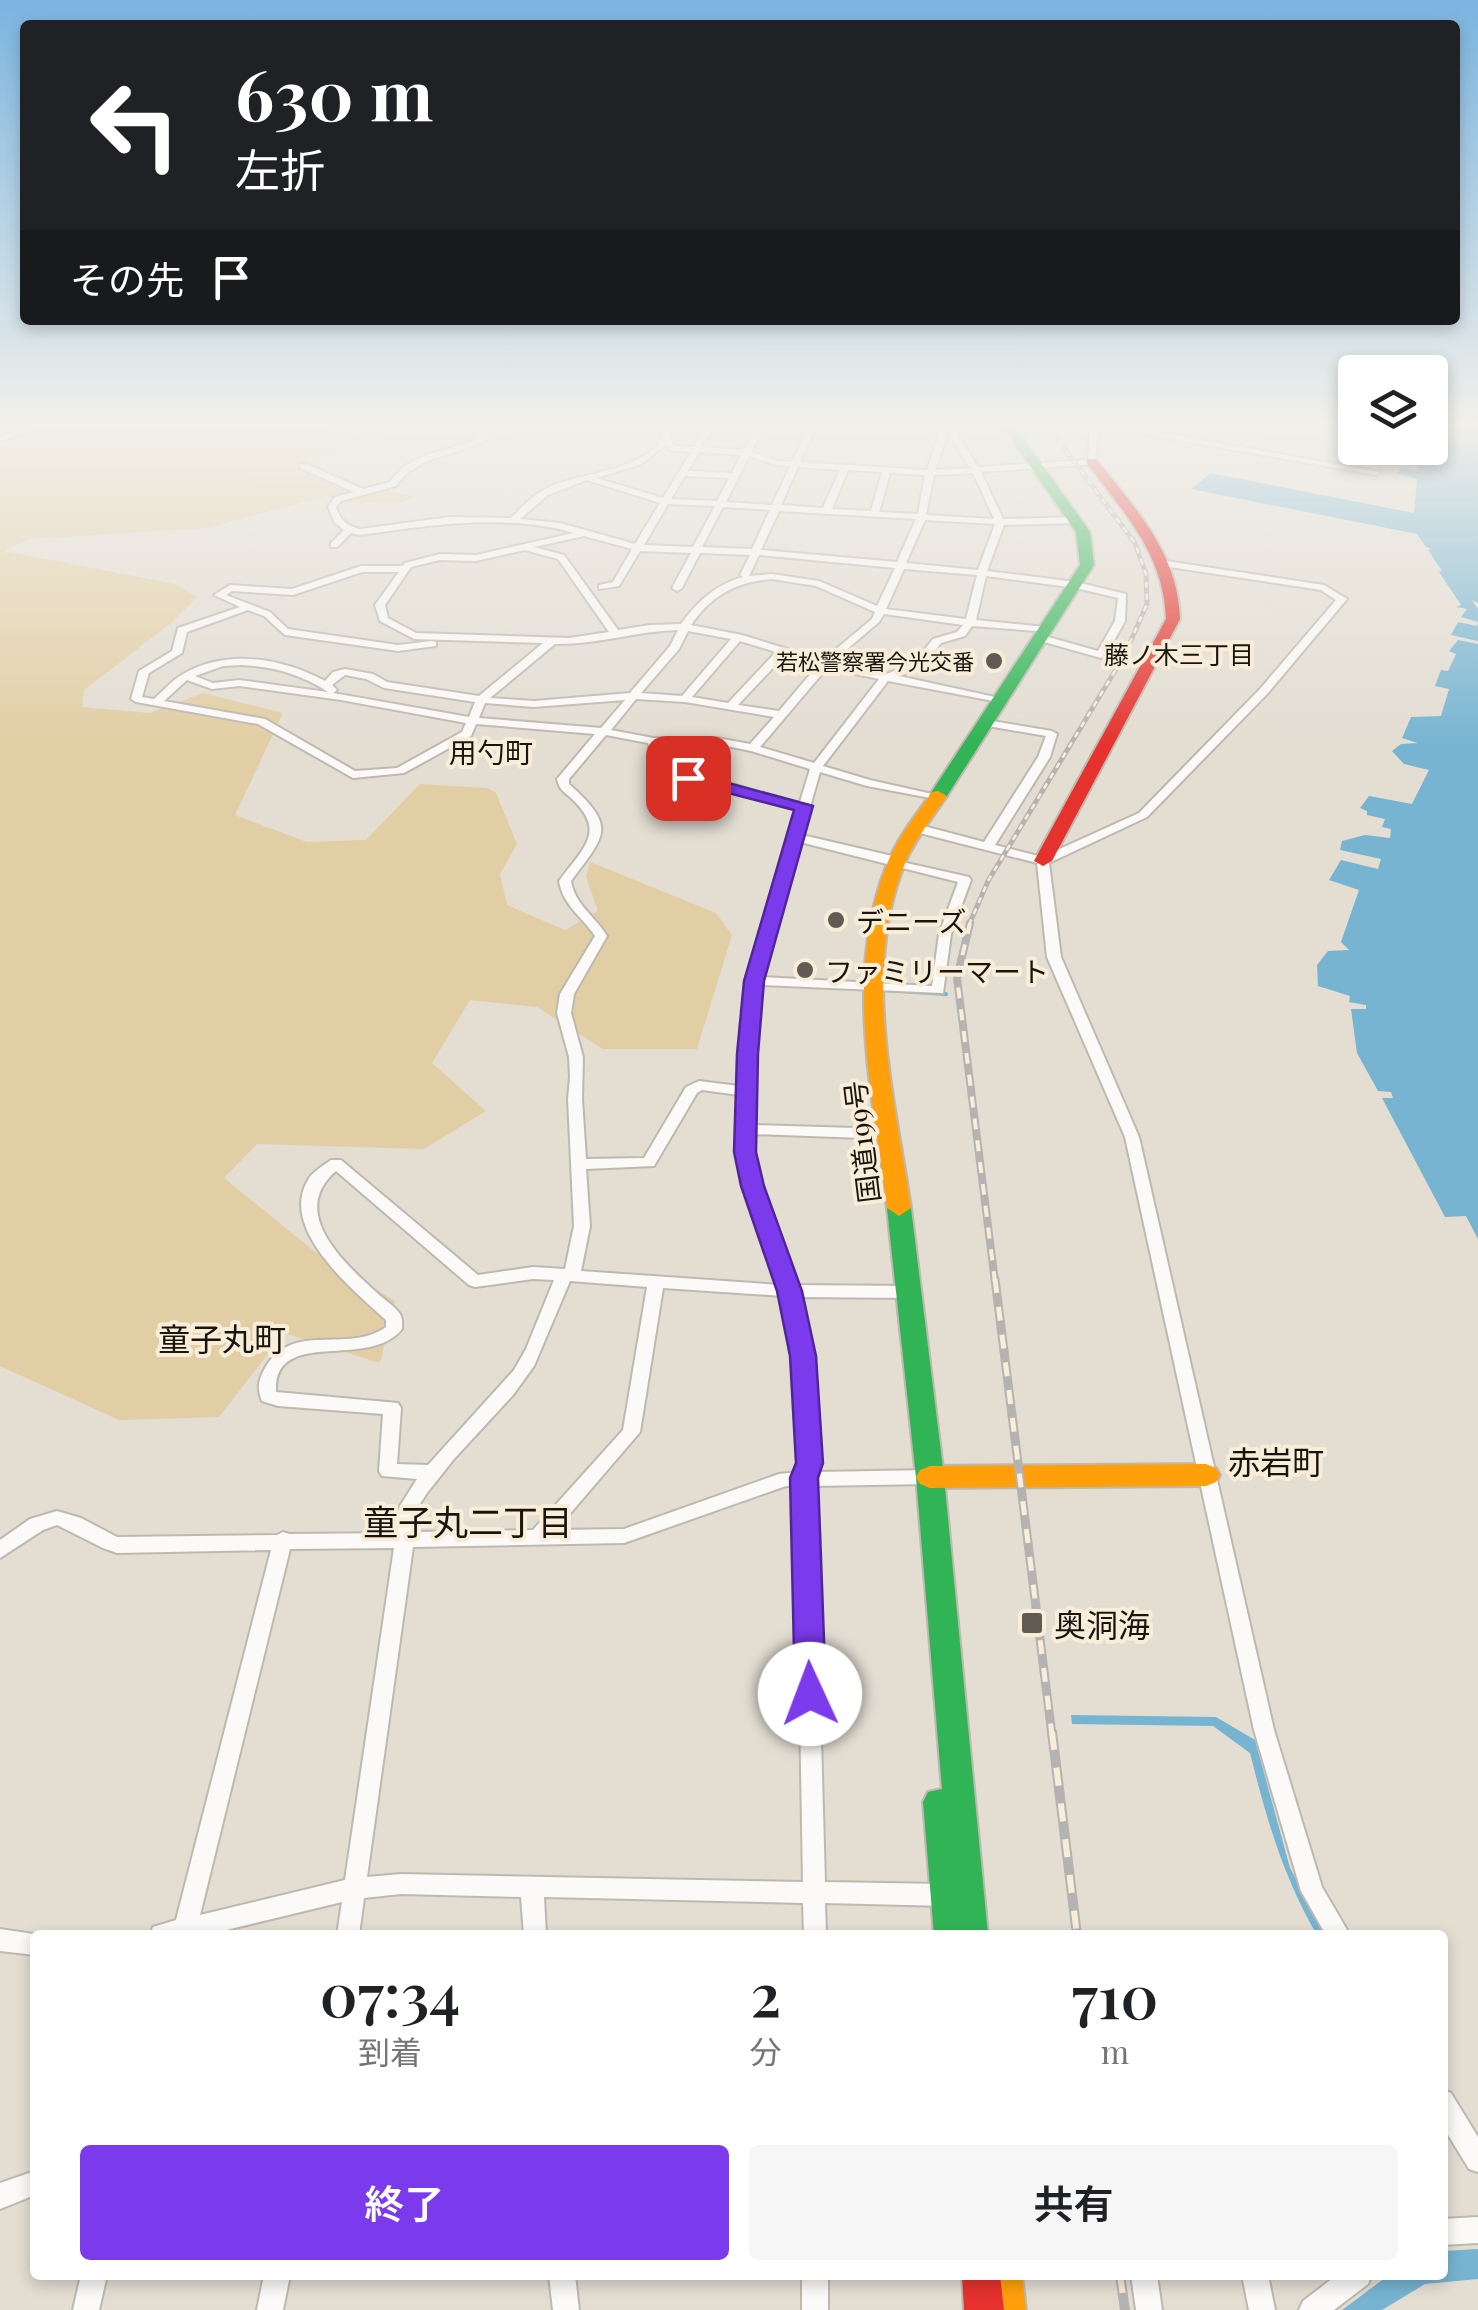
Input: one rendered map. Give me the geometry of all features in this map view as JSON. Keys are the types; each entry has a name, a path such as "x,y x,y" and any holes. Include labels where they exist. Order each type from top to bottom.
{"main road":[{"name":"国道199号","path":"968,1930 957,1894 921,1476 866,986 876,926 894,861 1086,565 1087,552 1076,531"},
{"path":"1044,861 1173,619 1176,590 1166,564 1142,531"},
{"name":"国道199号","path":"894,861 932,797"},
{"path":"921,1476 1206,1476"},
{"name":"国道199号","path":"952,1930 957,1894"},
{"path":"981,2280 984,2310"},
{"path":"1003,2280 1006,2310"}],"street":[{"path":"334,546 347,531"},
{"path":"349,1930 409,1506 433,1472 519,1376 540,1344 556,1290 568,1275 582,1226 576,1058 564,1013 568,994 601,936 596,926 572,907 565,882 595,843 596,818 562,782 630,696 675,647 683,627 708,596 746,576 821,584 880,611 1041,632 1101,654 1120,620 1123,596 1072,584 754,552 638,548 576,531"},
{"path":"602,587 616,584 648,531"},
{"path":"677,588 705,531"},
{"path":"746,576 764,531"},
{"path":"754,748 825,664 872,627 914,531"},
{"path":"815,1930 804,1478 810,1463 803,1356 790,1291 752,1186 745,1152 754,981 816,768 886,678 917,666 938,642 961,634 972,621 982,573 997,531"},
{"path":"466,639 398,648 285,632 267,614 245,608 220,591 230,588 293,592 361,569 404,569 440,557 476,558 583,533"},
{"path":"524,548 560,557 615,633"},
{"path":"916,828 1044,861 1143,815 1264,692 1342,600 1324,588 1166,564"},
{"path":"404,569 380,605 383,619 414,636 552,641 683,627 738,637 992,708 1052,734 1044,758 993,844 988,846"},
{"path":"245,608 182,630 176,653 144,671 136,700 261,721 352,775 408,767 466,734 481,700 552,641"},
{"path":"685,699 738,637"},
{"path":"732,706 783,651"},
{"path":"158,701 186,676 230,663 294,671 341,696"},
{"path":"326,685 345,672 369,676 384,685 481,700 534,704 630,696 685,699 780,715"},
{"path":"186,676 212,686 239,683 341,696 474,721 601,731 653,742 717,742 754,748 932,797"},
{"path":"653,742 661,768 714,786 804,806"},
{"path":"754,981 938,990 945,934 965,880 794,837"},
{"path":"1044,861 1054,957 1132,1137 1264,1730 1312,1892 1336,1930"},
{"path":"580,1164 649,1162 691,1090 699,1085 746,1090"},
{"path":"746,1129 883,1134"},
{"path":"433,1472 388,1471 392,1408 278,1400 268,1396 266,1388 273,1366 291,1349 362,1344 394,1330 394,1318 335,1262 314,1233 309,1210 314,1180 336,1163 476,1280 533,1273 790,1291 901,1292"},
{"path":"539,1536 631,1432 656,1282"},
{"path":"0,1550 48,1519 60,1517 104,1543 117,1545 624,1536 786,1479 921,1476"},
{"path":"177,1930 283,1540"},
{"path":"192,1930 357,1888 401,1884 957,1894"},
{"path":"532,1888 535,1930"},
{"path":"0,1940 30,1943"},
{"path":"1448,2112 1478,2160"},
{"path":"0,2196 30,2184"},
{"path":"1448,2232 1478,2230"},
{"path":"86,2310 93,2280"},
{"path":"270,2310 276,2280"},
{"path":"563,2280 566,2310"},
{"path":"815,2280 815,2310"},
{"path":"1145,2280 1149,2310"},
{"path":"1256,2280 1262,2310"},
{"path":"1312,2310 1352,2280"}],"shaded area":[{"path":"0,531 161,531 28,539 4,551 175,584 197,597 171,623 84,690 82,707 150,713 203,693 283,713 235,815 307,842 366,840 420,784 488,788 496,793 517,844 500,874 507,905 565,930 598,911 586,877 590,862 716,913 732,935 697,1049 603,1049 537,1007 470,1000 432,1063 486,1111 424,1149 257,1144 224,1178 314,1251 395,1301 380,1363 284,1333 219,1417 119,1420 0,1366"}],"water":[{"path":"1401,531 1478,531 1478,603 1472,600 1478,609 1478,622 1461,617 1467,609 1456,607 1461,605 1439,572 1442,571 1428,550 1432,549 1417,534"},
{"path":"1458,622 1477,626 1478,622 1478,641 1451,635"},
{"path":"1458,640 1478,644 1478,1239 1466,1216 1445,1217 1382,1098 1393,1098 1391,1092 1378,1091 1357,1053 1351,1009 1366,1009 1366,1005 1349,1002 1350,996 1318,986 1317,965 1328,951 1349,950 1341,942 1359,890 1329,880 1341,860 1378,869 1381,859 1340,850 1342,841 1365,835 1390,838 1391,829 1382,827 1385,819 1367,815 1360,808 1369,796 1412,804 1429,770 1404,764 1392,751 1401,744 1418,743 1402,738 1411,717 1441,716 1449,689 1435,686 1441,670 1448,671 1456,654 1449,651"},
{"path":"1071,1715 1216,1717 1255,1740 1290,1868 1324,1930 1314,1930 1294,1891 1269,1823 1250,1753 1213,1726 1072,1724"},
{"path":"1478,2249 1478,2279 1425,2284 1382,2310 1342,2310 1382,2280 1448,2280 1448,2251"}],"waterway":[{"path":"886,990 946,994"}],"railway":[{"path":"969,925 988,881 1124,656 1147,604 1146,574 1135,543 1126,531"},
{"path":"970,923 957,978 995,1282"},
{"path":"995,1279 1052,1735"},
{"path":"1052,1732 1076,1930"},
{"path":"1121,2280 1125,2310"}],"traffic: fast":[{"path":"938,796 1087,565 1082,531"},
{"path":"899,1208 930,1477 971,1930"},
{"path":"939,1802 951,1930"}],"traffic: slow":[{"path":"899,1208 876,1032 876,942 883,899 897,861 938,796"},
{"path":"930,1477 1206,1475"},
{"path":"1003,2280 1006,2310"}],"traffic: jam":[{"path":"1043,861 1173,619 1168,574 1146,531"},
{"path":"981,2280 984,2310"}],"place":[{"name":"若松警察署今光交番","path":"994,661"},
{"name":"デニーズ","path":"836,920"},
{"name":"ファミリーマート","path":"805,970"},
{"name":"奥洞海","path":"1032,1623"}],"district":[{"name":"藤ノ木三丁目","path":"1179,653"},
{"name":"用勺町","path":"491,751"},
{"name":"童子丸町","path":"222,1337"},
{"name":"赤岩町","path":"1276,1460"},
{"name":"童子丸二丁目","path":"468,1520"}],"route":[{"path":"688,778 804,806 754,981 747,1054 745,1152 752,1186 790,1291 803,1356 810,1463 804,1478 810,1694"}]}
